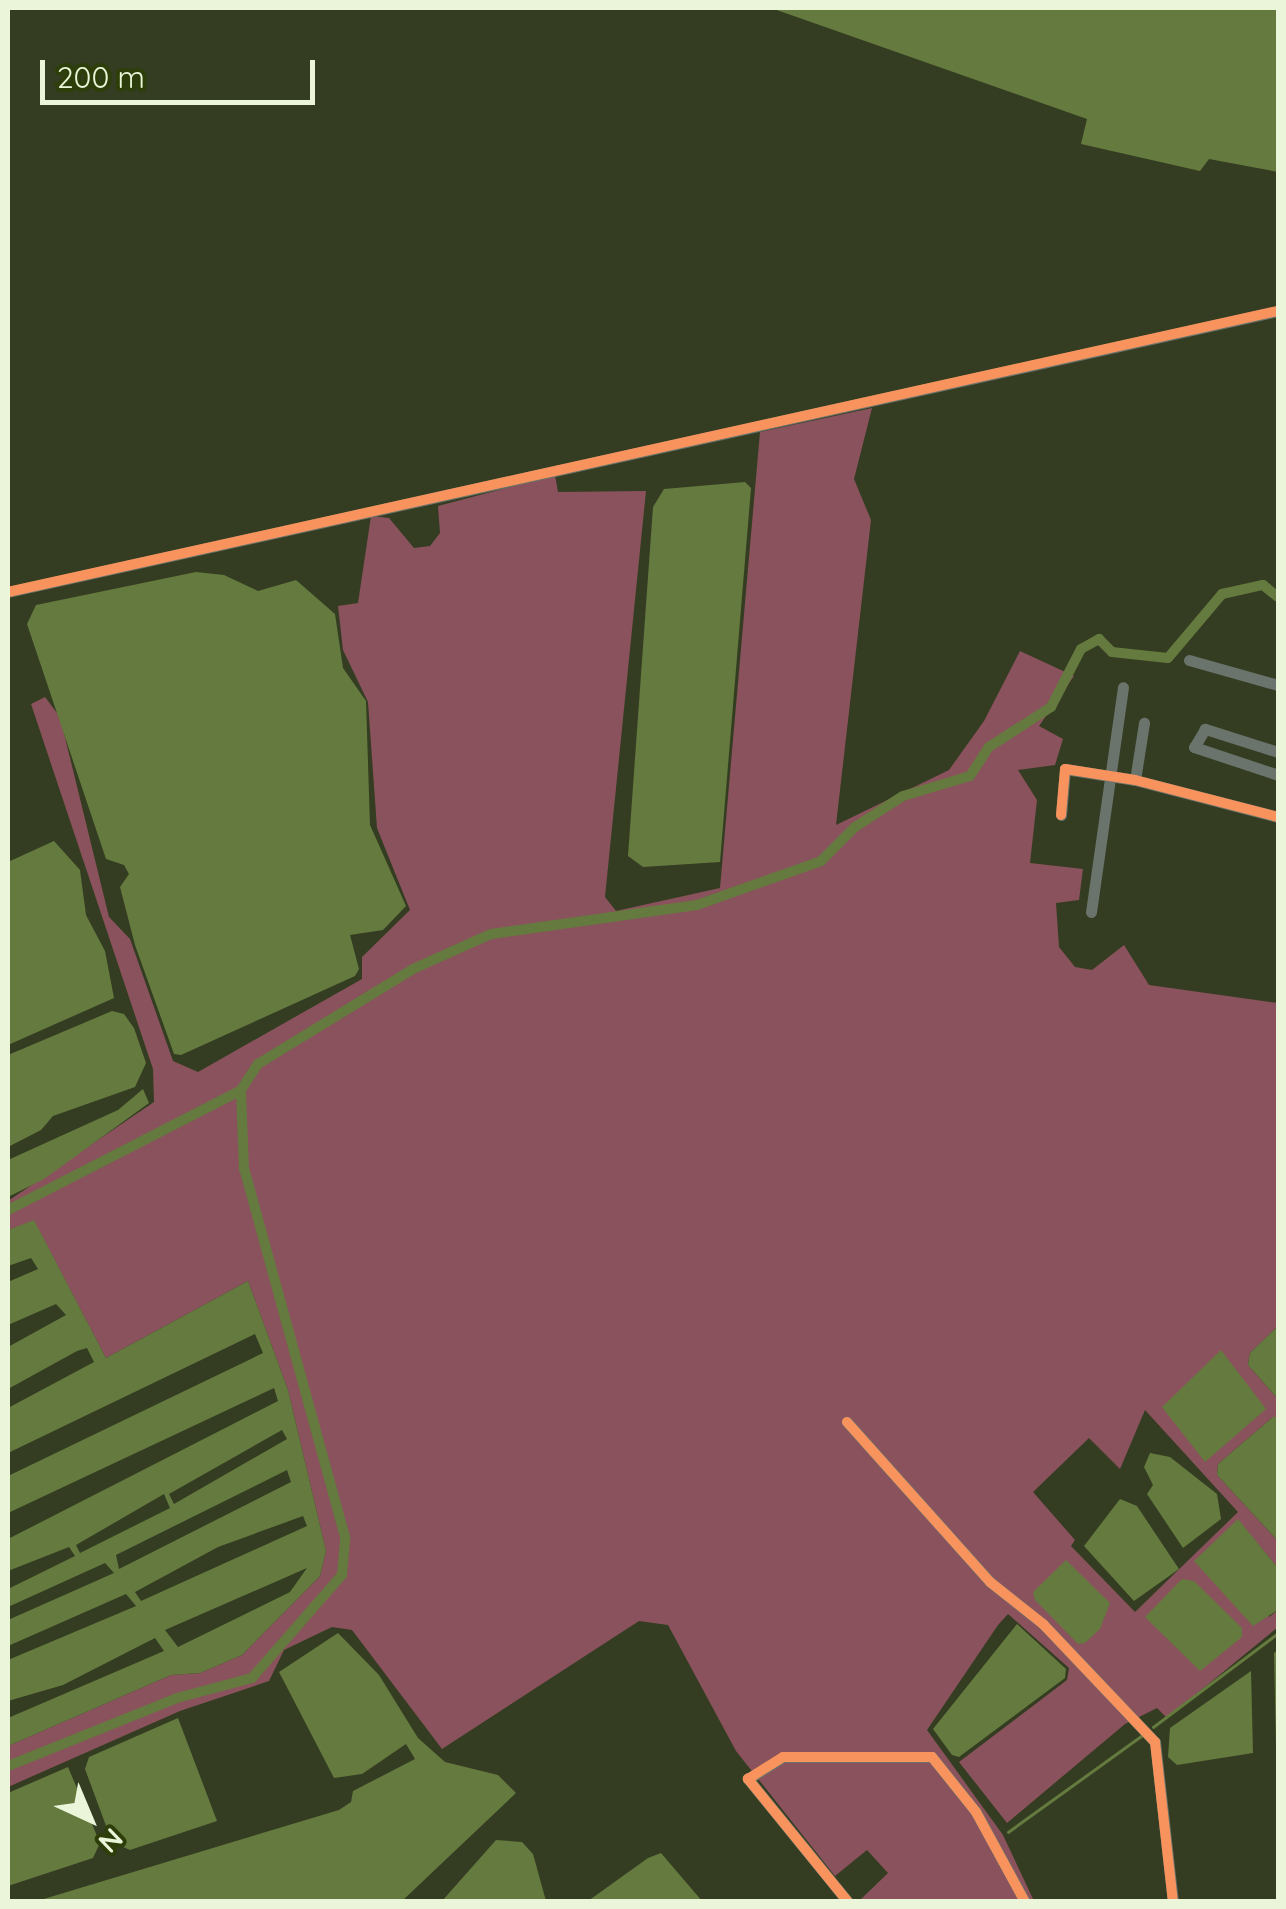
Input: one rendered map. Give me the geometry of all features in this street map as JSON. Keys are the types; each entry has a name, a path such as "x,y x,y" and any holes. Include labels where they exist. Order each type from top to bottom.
{"street":[{"path":"8,592 1278,311"},
{"path":"1189,660 1278,685"},
{"path":"1092,912 1123,687"},
{"path":"1135,780 1144,723"},
{"path":"1278,752 1205,729 1194,747 1278,775"},
{"path":"1061,815 1065,770 1135,780 1278,817"},
{"path":"846,1422 990,1582 1043,1624 1155,1742 1172,1902"},
{"path":"848,1902 748,1779 783,1756 932,1757 976,1812 1024,1902"}],"shaded area":[{"path":"771,8 1278,8 1278,172 1209,159 1200,171 1081,144 1087,119"},
{"path":"872,408 854,479 871,520 836,825 949,770 984,721 1020,651 1074,676 1039,726 1063,739 1055,765 1018,770 1037,800 1030,863 1083,869 1079,900 1056,903 1059,947 1075,967 1092,970 1124,945 1149,985 1278,1003 1278,1326 1250,1353 1248,1365 1278,1399 1278,1421 1273,1417 1218,1464 1217,1475 1278,1541 1278,1568 1238,1520 1269,1617 1278,1610 1278,1627 1167,1718 1157,1708 1125,1724 1007,1823 959,1762 1067,1680 1069,1668 1008,1614 998,1625 927,1730 1003,1835 1034,1901 859,1901 888,1873 867,1850 835,1876 736,1751 668,1625 639,1621 442,1749 352,1630 332,1627 284,1650 269,1681 180,1711 8,1787 8,1746 171,1675 200,1673 242,1655 320,1576 326,1551 288,1390 248,1281 106,1358 34,1221 8,1230 8,1201 154,1102 153,1069 31,704 45,697 60,717 109,917 130,939 173,1061 198,1072 362,979 362,957 410,910 377,828 368,702 343,650 338,606 358,603 371,516 389,518 414,548 430,546 440,533 438,506 555,475 558,492 646,491 605,897 616,911 720,888 760,432","holes":["1145,1410 1238,1512 1135,1612 1071,1546 1075,1540 1033,1492 1089,1438 1120,1469"]},
{"path":"745,482 751,488 720,862 643,867 628,856 653,507 664,489"},
{"path":"196,572 224,575 258,591 296,580 335,614 343,668 366,701 370,825 406,906 383,930 350,935 359,969 355,976 181,1055 174,1054 135,945 120,887 129,874 124,865 106,859 27,624 36,605"},
{"path":"54,841 80,870 86,915 105,951 114,998 8,1045 8,862"},
{"path":"112,1011 124,1014 134,1028 146,1063 135,1087 53,1116 41,1130 8,1147 8,1055"},
{"path":"143,1089 149,1103 44,1179 8,1197 8,1160 118,1110"},
{"path":"34,1220 106,1358 248,1281 288,1390 326,1551 320,1576 242,1655 200,1673 171,1675 8,1746 8,1718 164,1651 155,1638 63,1685 8,1701 8,1660 136,1606 126,1594 8,1646 8,1620 114,1573 105,1563 8,1607 8,1589 75,1556 69,1547 8,1571 8,1539 278,1401 274,1388 8,1513 8,1476 263,1353 255,1334 8,1453 8,1408 94,1362 87,1348 77,1351 8,1389 8,1347 66,1315 56,1304 8,1325 8,1282 38,1269 31,1258 8,1266 8,1230","holes":["282,1430 287,1439 174,1504 169,1494","287,1470 291,1482 119,1569 116,1555","164,1494 170,1508 80,1553 76,1545","303,1516 307,1526 141,1601 135,1592 218,1547","307,1568 290,1592 178,1647 165,1630"]},
{"path":"1278,1326 1278,1399 1248,1365 1250,1353"},
{"path":"1221,1350 1266,1409 1205,1462 1162,1407"},
{"path":"1274,1416 1278,1421 1278,1541 1217,1475 1218,1464"},
{"path":"1150,1453 1170,1457 1217,1494 1221,1519 1183,1548 1147,1494 1153,1485 1144,1467"},
{"path":"1120,1499 1137,1506 1179,1569 1134,1601 1084,1546"},
{"path":"1238,1519 1278,1568 1278,1610 1253,1626 1194,1561"},
{"path":"1066,1560 1110,1603 1100,1629 1085,1643 1078,1644 1035,1600 1033,1592"},
{"path":"1182,1579 1194,1581 1242,1628 1242,1637 1200,1671 1145,1617"},
{"path":"1017,1624 1066,1669 1065,1678 959,1757 952,1755 933,1729"},
{"path":"338,1633 379,1675 418,1738 445,1762 498,1775 516,1793 402,1901 37,1901 339,1810 351,1802 353,1791 415,1759 406,1744 362,1774 334,1778 279,1672"},
{"path":"1278,1650 1278,1840 1274,1653"},
{"path":"1251,1671 1253,1753 1177,1765 1168,1757 1170,1728"},
{"path":"178,1718 217,1821 130,1850 112,1842 85,1769 89,1757"},
{"path":"68,1767 100,1843 93,1858 8,1886 8,1793"},
{"path":"496,1840 522,1842 533,1854 546,1901 442,1901"},
{"path":"661,1853 702,1901 588,1901 648,1858"}],"waterway":[{"path":"8,1766 177,1698 252,1678 342,1575 345,1537 244,1169 241,1090 258,1064 413,969 491,934 697,905 821,861 855,827 903,796 970,776 989,747 1051,707 1081,649 1099,639 1112,652 1168,658 1222,594 1263,585 1278,597"},
{"path":"8,1210 241,1090"},
{"path":"1153,1727 1278,1633"},
{"path":"1008,1832 1141,1736"}],"cycle path":[{"path":"8,592 1278,311"},
{"path":"1061,815 1065,769 1135,780 1278,817"},
{"path":"847,1422 990,1582 1043,1624 1155,1742 1173,1902"},
{"path":"848,1902 748,1779 783,1757 932,1757 976,1812 1025,1902"}]}
